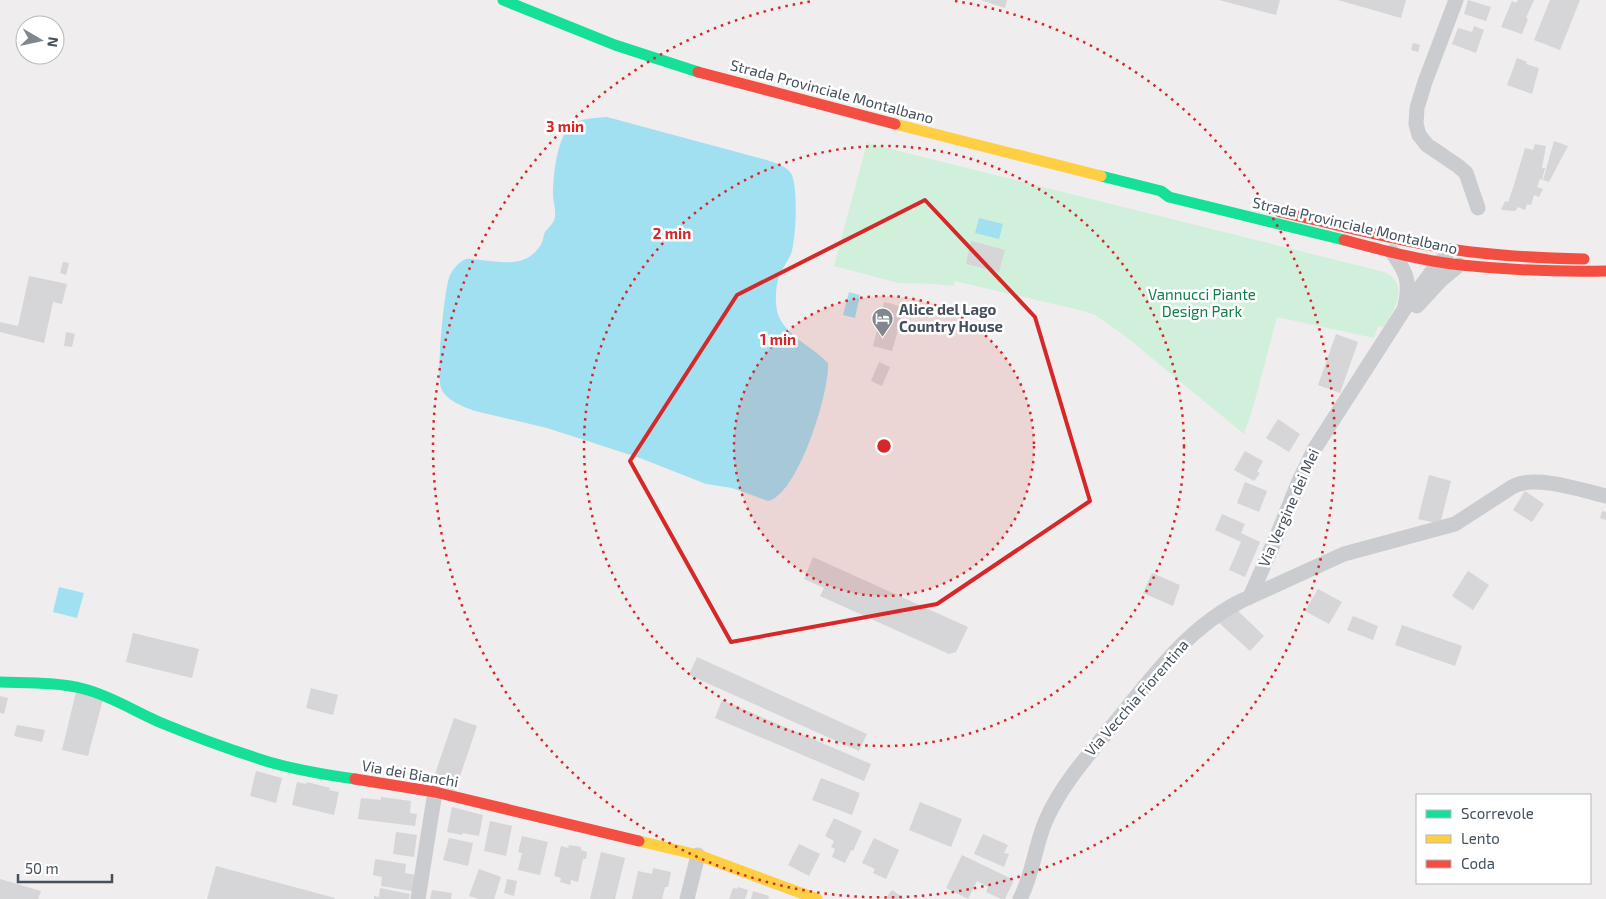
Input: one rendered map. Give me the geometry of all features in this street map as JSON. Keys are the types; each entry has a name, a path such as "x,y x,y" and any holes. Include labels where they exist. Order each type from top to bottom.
{"main road":[{"name":"Strada Provinciale Montalbano","path":"503,0 615,44 704,74 825,107 1161,192 1169,197 1439,262"},
{"name":"Strada Provinciale Montalbano","path":"1161,192 1168,190 1180,192 1302,216 1407,242 1460,258 1551,272 1606,271"},
{"name":"Strada Provinciale Montalbano","path":"1460,258 1516,256 1606,260"},
{"name":"Via dei Bianchi","path":"0,682 46,684 83,689 107,696 147,717 177,729 269,762 326,775 435,792 698,855 817,899"}],"street":[{"path":"1456,0 1425,82 1416,124 1419,135 1427,145 1466,173 1478,208"},
{"name":"Via Vergine dei Mei","path":"1392,252 1407,277 1408,295 1405,308"},
{"name":"Via Vergine dei Mei","path":"1250,597 1308,461 1405,308 1439,262 1448,256 1460,258"},
{"name":"Via Vergine dei Mei","path":"1380,346 1460,258"},
{"name":"Via Vecchia Fiorentina","path":"1020,899 1046,820 1062,791 1082,762 1175,651 1208,622 1234,604 1344,554 1455,524 1522,482 1544,482 1606,496"},
{"path":"418,899 435,792"},
{"path":"687,899 698,855"}],"highlighted area":[{"path":"925,200 1035,317 1090,501 937,604 731,642 630,461 737,295"}],"green space":[{"name":"Vannucci Piante Design Park","path":"867,143 1384,272 1397,283 1399,290 1396,305 1384,327 1378,326 1374,338 1277,317 1244,434 1125,336 1095,315 955,281 953,286 899,283 834,266"}],"water":[{"path":"607,117 771,162 787,169 793,178 796,212 793,247 778,279 776,291 777,309 784,326 828,363 827,377 818,417 801,462 790,481 779,494 768,501 732,488 706,484 640,458 547,428 475,411 460,405 446,396 441,388 439,367 441,332 445,296 451,273 459,263 466,259 513,262 528,258 534,253 541,244 545,232 555,217 553,194 557,156 568,128 578,121"},
{"path":"979,218 1003,224 999,239 975,233"},
{"path":"849,292 860,295 855,318 843,315"},
{"path":"59,587 84,593 77,618 53,612"}],"building":[{"path":"981,0 1007,0 1005,8"},
{"path":"1219,0 1280,0 1276,15"},
{"path":"1338,0 1406,0 1401,18"},
{"path":"1468,0 1491,7 1486,21 1464,14"},
{"path":"1518,0 1534,0 1526,18 1528,19 1522,34 1501,27 1512,1 1516,3"},
{"path":"1550,0 1580,0 1560,50 1534,40"},
{"path":"1474,26 1484,30 1476,53 1452,44 1458,28 1472,32"},
{"path":"1413,43 1420,45 1418,52 1411,50"},
{"path":"1517,58 1527,62 1526,64 1539,68 1532,94 1507,85"},
{"path":"1554,141 1568,146 1549,182 1543,180"},
{"path":"1535,144 1546,146 1542,168 1545,168 1542,180 1540,179 1537,187 1543,189 1539,197 1534,195 1531,205 1527,204 1525,210 1518,207 1515,211 1501,210 1505,201 1508,202 1525,148 1533,150"},
{"path":"971,241 1005,250 999,272 966,264"},
{"path":"63,262 69,263 66,275 60,273"},
{"path":"29,276 67,284 62,304 53,302 44,343 0,332 0,322 18,326"},
{"path":"884,302 911,309 908,318 902,316 892,351 873,346"},
{"path":"66,332 75,334 72,347 64,346"},
{"path":"1336,334 1358,342 1340,393 1318,385"},
{"path":"879,362 890,367 882,386 871,381"},
{"path":"1278,419 1300,434 1289,452 1266,438"},
{"path":"1245,451 1263,461 1257,472 1260,473 1254,481 1234,470"},
{"path":"1429,475 1451,481 1440,524 1418,519"},
{"path":"1245,482 1267,491 1259,512 1237,503"},
{"path":"1525,491 1544,504 1532,522 1513,510"},
{"path":"1602,511 1606,512 1606,520 1600,518"},
{"path":"1222,514 1245,524 1241,533 1260,542 1245,577 1229,570 1241,542 1215,530"},
{"path":"813,557 968,627 956,652 949,654 820,596 824,588 804,579"},
{"path":"1468,571 1489,585 1473,610 1452,596"},
{"path":"1152,573 1180,585 1173,606 1143,593"},
{"path":"1318,589 1342,602 1329,624 1305,611"},
{"path":"1235,608 1264,636 1250,651 1217,621"},
{"path":"1353,616 1378,626 1373,640 1347,630"},
{"path":"1402,625 1462,646 1455,666 1395,645"},
{"path":"133,633 199,649 192,678 126,662"},
{"path":"697,657 867,734 859,751 689,675"},
{"path":"311,688 338,695 333,715 306,708"},
{"path":"76,692 103,699 88,756 62,750"},
{"path":"0,696 8,698 4,714 0,713"},
{"path":"722,700 871,764 864,781 715,718"},
{"path":"454,718 477,726 455,791 432,783"},
{"path":"17,725 45,730 42,742 14,736"},
{"path":"256,771 282,778 276,803 250,796"},
{"path":"821,778 860,793 852,815 812,800"},
{"path":"297,782 306,784 307,782 339,792 334,815 292,805"},
{"path":"381,797 411,801 410,813 417,814 415,826 358,819 361,798 381,800"},
{"path":"920,802 962,819 951,847 909,830"},
{"path":"452,807 483,815 479,836 447,832"},
{"path":"834,818 862,831 845,863 832,857 835,849 831,847 834,841 825,836"},
{"path":"490,821 512,826 506,856 484,851"},
{"path":"396,832 417,835 414,857 393,854"},
{"path":"983,834 1008,845 1004,853 1009,854 1004,867 974,854"},
{"path":"522,836 548,842 540,875 518,870 522,853 518,852"},
{"path":"449,838 473,843 468,866 443,860"},
{"path":"874,838 899,850 886,879 873,873 875,869 862,863"},
{"path":"799,844 820,854 809,876 788,865"},
{"path":"569,845 581,847 581,850 587,852 586,859 583,859 578,882 571,880 570,885 560,882 561,878 554,876 561,846 568,848"},
{"path":"601,852 625,858 615,899 590,899"},
{"path":"962,855 1014,880 1005,899 986,892 988,887 977,881 968,899 946,888"},
{"path":"375,859 406,864 405,873 415,875 412,891 381,886 382,877 373,875"},
{"path":"216,866 335,898 207,899"},
{"path":"653,868 671,872 668,887 665,887 662,899 632,899 638,871 652,874"},
{"path":"479,869 501,877 494,899 479,899 469,896"},
{"path":"0,879 41,891 38,899 0,899"},
{"path":"507,879 517,881 514,896 504,893"},
{"path":"738,887 748,890 745,899 729,899 733,888 737,889"},
{"path":"380,888 410,894 409,899 374,899 374,896 379,897"},
{"path":"432,890 452,893 451,899 430,899"},
{"path":"892,890 905,899 885,899"},
{"path":"753,891 769,896 768,899 751,899"}],"traffic: fast":[{"path":"503,0 615,45 698,72"},
{"path":"1101,176 1161,191 1169,197 1344,240"},
{"path":"0,682 53,684 84,689 105,696 154,720 256,758 301,770 355,779"}],"traffic: slow":[{"path":"895,124 1101,176"},
{"path":"639,841 698,855 817,899"}],"traffic: jam":[{"path":"698,72 895,124"},
{"path":"1280,212 1461,251 1514,256 1584,259"},
{"path":"1344,240 1417,258 1461,265 1533,270 1606,271"},
{"path":"355,779 435,792 639,841"}],"place":[{"name":"Alice del Lago Country House","path":"883,338"}]}
